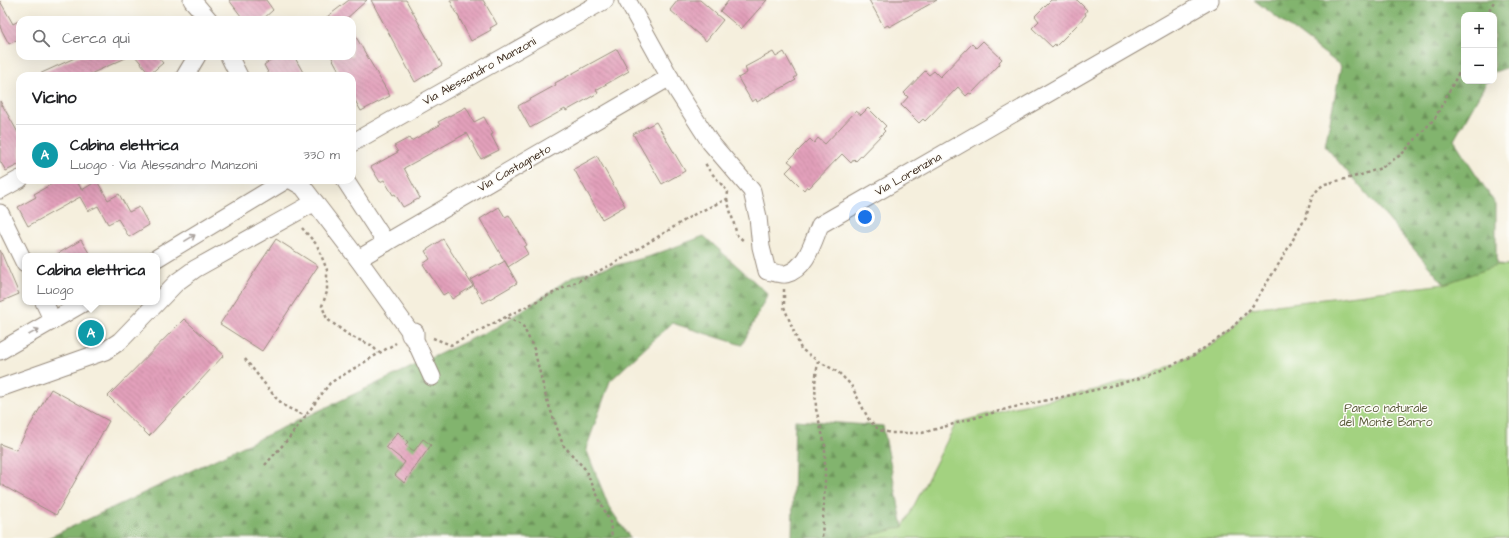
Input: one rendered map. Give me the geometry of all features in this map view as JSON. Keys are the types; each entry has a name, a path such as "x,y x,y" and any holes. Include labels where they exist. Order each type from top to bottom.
{"street":[{"path":"192,0 206,16"},
{"name":"Via Alessandro Manzoni","path":"356,141 605,0"},
{"path":"627,0 670,77 710,142 752,191 758,217 761,247 767,270 784,274"},
{"name":"Via Lorenzina","path":"784,274 797,269 806,258 820,225 1210,0"},
{"path":"187,72 195,60"},
{"path":"231,60 237,72"},
{"name":"Via Castagneto","path":"358,259 670,77"},
{"path":"0,190 16,181"},
{"path":"160,256 279,184"},
{"path":"298,184 303,187 315,202 412,333 432,377"},
{"path":"348,184 386,243"},
{"path":"160,300 177,282 195,270 315,202"},
{"path":"0,213 22,258"},
{"path":"45,305 53,321"},
{"path":"0,351 80,305"},
{"path":"0,388 105,351 120,341 155,305"}],"path":[{"path":"1488,12 1495,0"},
{"path":"784,274 784,307 801,349 818,362 838,372 851,385 869,420 879,430 891,433 922,433 1010,408 1095,390 1148,376 1194,355 1228,332 1251,308 1306,217 1312,196 1319,188 1325,184 1361,175 1381,168 1402,154 1435,118 1461,69"},
{"path":"265,465 289,438 330,383 412,333 452,345 615,263 695,214 727,199 728,192 709,170 702,158"},
{"path":"290,216 317,245 327,270 327,292 322,306 327,319 350,336 371,345 379,353"},
{"path":"506,318 522,324 534,348 546,397 563,445 585,469 610,522 612,538"},
{"path":"245,359 276,398 286,408 306,416"},
{"path":"818,362 815,383 816,409 826,445 826,481 822,538"}],"green space":[{"name":"Parco naturale del Monte Barro","path":"1254,0 1509,0 1509,67 1497,71 1497,12 1461,12 1461,84 1485,84 1454,140 1496,205 1496,265 1509,266 1509,538 1019,538 1444,284 1325,146 1341,66"},
{"path":"704,236 768,294 742,345 672,323 610,381 586,449 609,507 630,538 48,538 497,327 574,276 648,257"},
{"name":"Parco naturale del Monte Barro","path":"1496,266 1509,266 1509,538 862,538 903,527 956,423 1010,408 1095,390 1148,376 1194,355 1228,332 1251,308 1444,284"},
{"path":"795,420 883,426 903,527 1018,538 792,538"}],"building":[{"path":"229,0 266,0 273,10 266,16 241,16"},
{"path":"349,0 367,0 349,16 328,16"},
{"path":"371,0 406,0 442,65 415,82"},
{"path":"450,0 483,0 497,24 490,28 491,30 471,41"},
{"path":"678,0 700,0 723,20 706,41 670,10"},
{"path":"729,0 767,0 741,29 720,11"},
{"path":"869,0 937,0 889,27 888,25 884,27"},
{"path":"1051,0 1077,0 1087,10 1085,13 1086,15 1076,26 1056,46 1055,44 1052,47 1032,28 1039,21 1035,16"},
{"path":"0,1 13,24 16,22 16,40 9,44 0,27"},
{"path":"356,37 390,96 361,111 356,102 356,72 340,72 333,60 356,60"},
{"path":"983,41 1002,59 999,62 1000,64 971,94 969,93 966,96 958,87 925,121 923,119 919,123 901,105 908,97 904,93 925,71 929,75 934,71 940,77 972,44 976,48"},
{"path":"617,49 629,71 596,90 598,93 566,111 565,109 530,128 518,106 556,85 555,83"},
{"path":"773,52 776,57 784,52 797,76 794,78 796,80 757,102 756,99 752,102 738,78 747,73 745,67"},
{"path":"70,60 121,60 95,72 44,72"},
{"path":"138,60 160,60 163,63 152,72 148,72"},
{"path":"271,60 296,60 303,72 268,72 264,65"},
{"path":"0,101 16,129 16,166 6,171 0,161"},
{"path":"466,107 474,122 484,117 499,150 481,159 467,133 404,168 420,198 403,207 395,194 393,195 384,180 380,182 371,167 398,152 394,146 409,138 411,141 440,125 438,122"},
{"path":"868,108 886,126 883,129 885,131 856,161 854,159 851,163 842,154 809,188 807,186 804,190 786,172 793,165 788,161 810,139 814,143 818,138 825,144 856,111 861,115"},
{"path":"656,122 685,171 662,184 633,134"},
{"path":"597,156 625,206 602,219 574,169"},
{"path":"52,184 78,184 82,190 92,184 99,184 108,200 119,194 129,212 139,207 149,225 129,237 118,219 108,224 98,206 88,211 80,197 28,226 18,207 36,197 34,194"},
{"path":"499,207 505,217 509,215 527,245 524,247 528,254 508,267 480,219"},
{"path":"276,239 318,266 262,351 220,324"},
{"path":"443,239 473,286 452,299 448,292 443,295 423,264 430,259 425,251"},
{"path":"81,240 89,253 59,253"},
{"path":"0,250 19,294 0,302"},
{"path":"505,261 517,283 483,303 471,280"},
{"path":"184,319 224,355 149,436 108,396"},
{"path":"51,389 109,421 56,515 0,484 0,444 16,450"},
{"path":"398,432 408,442 405,445 414,451 423,439 431,445 404,483 395,475 405,462 386,447"}],"place":[{"name":"Cabina elettrica","path":"91,333"}]}
